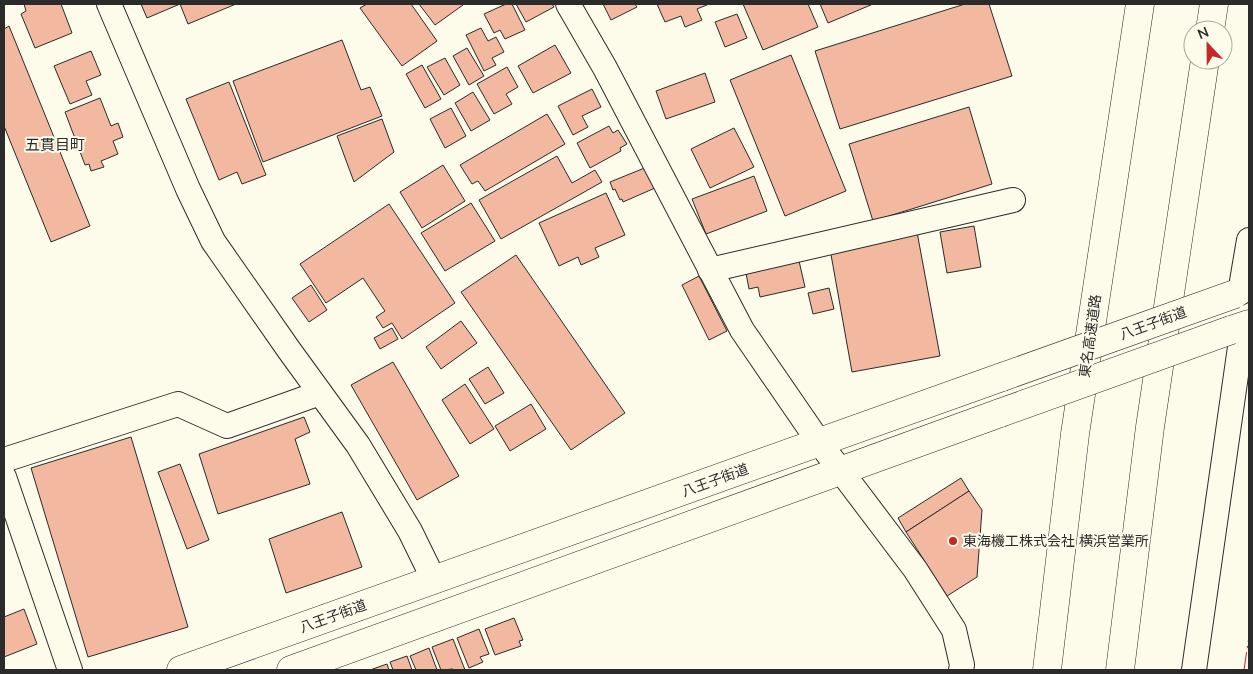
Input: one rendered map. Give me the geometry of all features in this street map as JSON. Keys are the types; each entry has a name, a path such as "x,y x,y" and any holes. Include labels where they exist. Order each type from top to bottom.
{"main road":[{"name":"東名高速道路","path":"1047,670 1076,434 1140,4"},
{"path":"1212,20 1214,4"},
{"path":"1120,670 1150,427 1204,70"},
{"name":"八王子街道","path":"181,670 1241,292"},
{"path":"291,670 1241,327"}],"street":[{"path":"109,4 188,189 213,241 358,445 410,531 434,580"},
{"path":"568,4 605,68 742,330 819,442 915,569 954,630 962,664 961,670"},
{"path":"710,270 1013,200"},
{"path":"1241,292 1249,240"},
{"path":"1194,670 1241,327"},
{"path":"4,460 178,404 228,426 320,393"},
{"path":"4,477 70,670"}],"building":[{"path":"24,4 61,4 72,33 35,48 21,14 26,11"},
{"path":"141,4 180,4 147,18"},
{"path":"180,4 236,4 188,24"},
{"path":"367,4 411,4 437,41 402,66 360,8"},
{"path":"419,4 462,4 463,5 435,25"},
{"path":"506,4 512,4 525,30 505,39 500,30 494,33 484,14"},
{"path":"516,4 552,4 554,7 526,22"},
{"path":"603,4 635,4 637,7 611,20"},
{"path":"657,4 709,4 697,9 702,20 685,27 681,16 665,22"},
{"path":"743,4 808,4 818,27 763,50"},
{"path":"820,4 873,4 828,23"},
{"path":"965,4 989,4 1012,76 840,129 815,51"},
{"path":"737,14 747,38 725,47 715,22"},
{"path":"9,26 90,226 51,242 4,126 4,29"},
{"path":"481,28 488,41 496,37 504,52 492,58 496,65 484,71 466,35"},
{"path":"342,40 361,90 370,87 382,116 263,162 233,81"},
{"path":"555,45 571,73 533,93 518,66"},
{"path":"467,48 484,76 469,85 453,56"},
{"path":"91,51 101,75 86,81 92,95 70,104 54,66"},
{"path":"791,55 846,191 785,216 730,80"},
{"path":"445,58 460,85 444,95 427,67"},
{"path":"422,65 441,99 425,108 406,74"},
{"path":"507,67 518,87 506,94 512,104 494,114 477,84"},
{"path":"705,73 715,102 666,119 656,91"},
{"path":"229,82 266,175 242,184 237,172 219,180 186,99"},
{"path":"592,89 601,107 582,116 588,127 573,135 558,106"},
{"path":"473,92 490,120 471,131 455,103"},
{"path":"100,98 111,126 118,123 123,137 113,141 118,154 101,161 104,167 91,171 89,164 85,165 65,112"},
{"path":"969,107 992,184 873,221 849,144"},
{"path":"451,108 466,136 445,148 430,119"},
{"path":"547,114 565,144 485,191 478,181 472,184 460,165"},
{"path":"382,119 394,152 354,182 337,136"},
{"path":"609,126 613,133 618,130 627,144 620,148 621,151 590,168 577,143"},
{"path":"734,128 754,167 710,188 691,149"},
{"path":"557,156 572,183 595,170 602,182 501,239 479,200"},
{"path":"443,165 465,201 422,228 400,192"},
{"path":"647,167 655,188 623,202 622,199 620,200 610,182"},
{"path":"754,176 767,211 706,234 692,199"},
{"path":"606,193 625,235 595,248 599,257 581,265 578,257 559,266 539,223"},
{"path":"471,203 495,241 445,271 421,233"},
{"path":"389,204 455,303 402,339 392,323 383,328 376,317 385,311 363,278 326,303 300,264"},
{"path":"974,226 981,267 947,273 940,232"},
{"path":"917,232 940,356 852,372 830,249"},
{"path":"516,255 625,413 571,450 461,292"},
{"path":"799,261 805,287 760,297 758,287 749,289 746,273"},
{"path":"699,276 727,331 709,340 682,285"},
{"path":"311,285 327,310 309,322 292,298"},
{"path":"829,288 834,309 813,314 808,293"},
{"path":"461,321 477,343 441,369 426,347"},
{"path":"392,328 398,339 380,349 374,338"},
{"path":"393,362 459,476 417,500 351,385"},
{"path":"488,367 504,393 485,404 469,379"},
{"path":"465,384 494,429 470,444 442,400"},
{"path":"531,404 546,429 510,451 495,426"},
{"path":"304,417 310,432 295,439 310,484 218,514 199,454"},
{"path":"131,437 188,627 88,657 31,468"},
{"path":"180,464 209,540 187,549 158,472"},
{"path":"961,478 969,491 906,532 898,518"},
{"path":"969,491 982,510 977,577 947,596 906,532"},
{"path":"342,512 362,567 286,593 269,539"},
{"path":"24,609 37,644 4,657 4,617"},
{"path":"514,618 523,640 519,641 521,646 495,655 485,629"},
{"path":"479,629 489,654 480,657 483,662 469,668 457,638"},
{"path":"453,639 465,670 441,670 432,647"},
{"path":"429,648 437,670 416,670 410,656"},
{"path":"407,656 412,670 393,670 390,662"},
{"path":"387,664 389,670 370,670"}],"power":[{"path":"1244,670 1249,636"}],"place":[{"name":"東海機工株式会社 横浜営業所","path":"953,541"}],"district":[{"name":"五貫目町","path":"55,144"}]}
